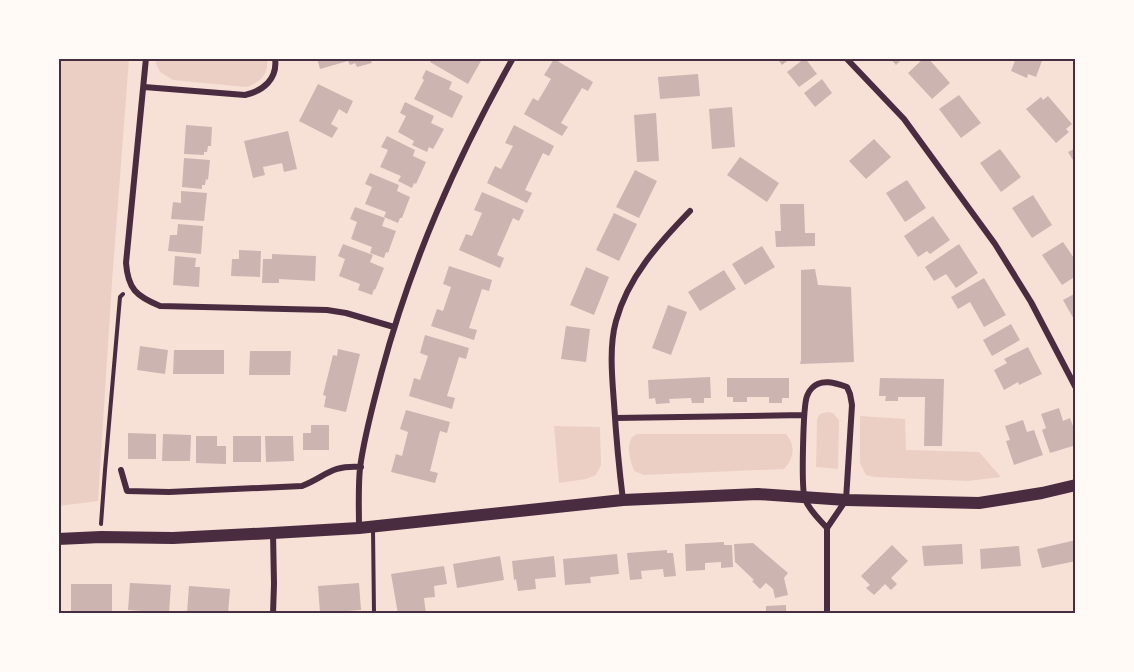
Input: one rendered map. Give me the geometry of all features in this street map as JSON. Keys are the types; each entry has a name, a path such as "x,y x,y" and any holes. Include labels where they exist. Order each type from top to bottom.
{"main road":[{"path":"58,538 173,538 359,528 623,500 758,494 846,500 979,503 1076,485"}],"street":[{"path":"146,58 126,262 131,287 150,302 160,306 327,310 394,327"},
{"path":"144,87 245,95 255,93 265,87 273,77 275,58"},
{"path":"359,528 360,467 394,327 418,257 441,202 467,145 513,58"},
{"path":"846,58 904,119 995,244 1030,302 1076,388"},
{"path":"623,500 612,355 615,322 627,292 639,272 664,238 690,211"},
{"path":"827,528 811,510 804,497 804,416 807,397 812,387 822,382 847,387 852,405 846,500 827,528 827,614"},
{"path":"615,418 804,416"},
{"path":"121,470 127,491 169,492 302,486 341,467 360,467"},
{"path":"273,533 273,614"}],"lane":[{"path":"373,526 374,614"}],"path":[{"path":"101,537 120,297 131,287"}],"shaded area":[{"path":"58,59 129,59 98,501 59,506"},
{"path":"156,59 267,59 267,69 255,83 246,87 173,80 160,72"},
{"path":"833,413 839,420 838,469 816,467 817,419 820,414"},
{"path":"860,416 905,419 906,450 979,452 1001,477 968,481 866,475 860,463"},
{"path":"554,426 600,427 601,465 596,475 559,483"},
{"path":"637,434 786,434 791,443 792,452 790,461 784,469 644,475 634,471 629,454 630,441"}],"building":[{"path":"317,58 370,58 372,63 357,67 355,63 350,65 348,61 320,69"},
{"path":"432,58 476,58 481,61 468,84 430,62"},
{"path":"777,58 791,58 782,65"},
{"path":"805,58 817,74 799,87 787,72"},
{"path":"890,58 903,58 896,65"},
{"path":"924,58 928,58 950,83 932,99 908,73"},
{"path":"1016,58 1043,58 1036,77 1028,74 1027,78 1011,71"},
{"path":"554,59 593,82 588,91 582,88 561,123 568,127 562,136 524,114 533,98 538,101 551,79 544,75"},
{"path":"426,70 452,82 449,89 463,96 452,118 414,99 424,80 422,78"},
{"path":"698,74 700,96 660,99 658,77"},
{"path":"822,79 832,93 815,107 804,93"},
{"path":"318,84 353,101 347,114 339,109 331,124 338,128 332,138 299,121"},
{"path":"959,95 981,123 961,138 939,109"},
{"path":"1048,96 1072,124 1066,129 1069,132 1056,143 1026,109 1041,97 1043,100"},
{"path":"405,102 434,116 431,123 444,129 433,149 429,147 427,152 412,145 414,141 398,132 406,116 400,113"},
{"path":"732,107 735,147 712,149 709,109"},
{"path":"656,113 659,161 637,162 634,115"},
{"path":"186,125 212,127 211,146 208,146 204,155 184,154"},
{"path":"514,125 554,146 549,156 543,153 525,190 532,193 527,203 487,183 495,166 501,169 513,146 505,143"},
{"path":"288,131 297,169 284,172 282,163 263,167 265,175 253,178 244,141"},
{"path":"387,136 415,150 413,156 426,162 412,188 398,181 401,176 380,167 388,150 381,147"},
{"path":"874,139 891,157 866,179 849,161"},
{"path":"1076,148 1076,165 1068,152"},
{"path":"1000,149 1021,177 1001,192 980,163"},
{"path":"740,157 779,183 767,202 727,175"},
{"path":"184,158 210,160 208,180 206,179 205,185 202,185 202,189 182,187"},
{"path":"635,170 657,181 639,218 616,207"},
{"path":"370,173 399,185 397,191 410,197 398,223 384,217 386,212 365,204 372,187 365,184"},
{"path":"907,180 926,208 905,222 886,193"},
{"path":"181,191 207,193 204,221 171,219 173,202 181,203"},
{"path":"482,192 524,210 519,221 513,218 497,255 504,258 500,268 459,250 466,234 472,236 482,213 474,210"},
{"path":"1033,195 1052,225 1032,238 1012,208"},
{"path":"780,204 804,204 805,233 815,233 815,246 776,247 775,231 781,231"},
{"path":"355,207 385,218 382,226 396,231 384,258 370,253 372,247 351,239 357,222 350,219"},
{"path":"614,213 637,224 619,261 596,250"},
{"path":"933,216 950,240 930,254 927,251 918,257 904,236"},
{"path":"178,224 203,226 201,254 168,251 170,235 177,235"},
{"path":"1063,242 1076,261 1076,276 1062,285 1042,255"},
{"path":"343,244 373,255 370,262 384,268 372,295 358,290 360,284 339,276 345,259 338,256"},
{"path":"959,244 978,273 956,288 946,274 934,281 925,267"},
{"path":"762,246 775,267 745,285 732,264"},
{"path":"239,250 261,251 260,277 231,276 232,259 239,259"},
{"path":"272,254 316,256 315,281 279,279 279,283 262,283 263,259 272,259"},
{"path":"175,256 196,258 195,267 200,267 199,287 173,285"},
{"path":"449,266 492,280 489,291 482,289 469,328 477,330 474,340 431,326 437,309 443,311 451,287 443,284"},
{"path":"586,267 609,277 594,315 570,305"},
{"path":"815,269 818,285 851,287 854,362 800,364 801,270"},
{"path":"724,270 736,289 700,311 688,292"},
{"path":"984,278 1006,315 984,327 970,302 958,309 951,297"},
{"path":"1076,293 1076,323 1063,300"},
{"path":"668,305 687,312 671,355 652,348"},
{"path":"1011,324 1020,340 992,356 983,340"},
{"path":"566,326 590,329 586,362 561,359"},
{"path":"425,335 469,348 466,359 459,357 447,396 455,398 452,409 409,396 414,378 420,380 428,356 420,353"},
{"path":"140,346 168,350 165,374 137,370"},
{"path":"1028,347 1042,374 1019,385 1018,382 1004,390 994,370 1007,363 1004,359"},
{"path":"338,349 360,354 346,412 324,407 326,396 323,395 333,355 337,356"},
{"path":"174,350 224,350 224,374 173,374"},
{"path":"250,351 291,351 290,375 249,375"},
{"path":"710,377 711,398 704,398 704,403 692,403 691,398 669,399 670,403 656,404 655,398 649,399 648,380"},
{"path":"727,378 789,378 789,398 782,398 782,403 769,403 769,397 747,397 747,402 733,402 733,397 727,397"},
{"path":"880,378 944,379 942,446 924,446 925,397 898,397 898,401 885,401 886,396 879,396"},
{"path":"1059,408 1063,421 1070,418 1076,434 1076,445 1050,453 1042,430 1046,428 1041,414"},
{"path":"406,410 450,422 447,433 440,431 430,471 438,473 435,483 391,472 396,454 402,456 408,432 400,429"},
{"path":"1023,420 1027,432 1034,430 1043,455 1014,465 1006,441 1010,440 1005,426"},
{"path":"311,425 329,425 329,450 303,450 303,433 311,433"},
{"path":"128,433 156,434 156,459 128,459"},
{"path":"163,434 191,435 190,461 162,461"},
{"path":"196,436 217,436 217,446 226,446 226,464 196,463"},
{"path":"233,436 261,436 261,462 233,462"},
{"path":"265,436 293,436 294,461 266,462"},
{"path":"1076,540 1076,561 1042,568 1037,549"},
{"path":"724,542 724,545 732,545 733,567 721,568 721,562 705,563 705,570 686,571 685,544"},
{"path":"753,543 788,573 784,578 788,595 775,598 773,589 766,583 760,589 735,562 734,544"},
{"path":"962,544 963,564 924,566 922,546"},
{"path":"892,545 908,561 891,578 897,584 891,590 885,584 874,595 866,588 870,585 861,576"},
{"path":"1019,546 1021,566 981,569 980,549"},
{"path":"667,550 667,553 673,553 676,576 664,577 663,569 641,571 642,579 630,580 627,553"},
{"path":"617,554 619,574 590,577 591,583 565,585 563,559"},
{"path":"500,556 504,580 457,588 453,564"},
{"path":"554,556 556,577 535,579 536,589 518,591 512,561"},
{"path":"444,566 447,584 434,586 435,597 424,598 426,614 398,614 391,574"},
{"path":"130,583 171,585 169,613 128,610"},
{"path":"359,583 361,610 320,613 318,586"},
{"path":"71,584 112,584 112,611 71,611"},
{"path":"189,586 230,589 228,614 187,613"},
{"path":"786,605 786,614 766,614 766,606"},
{"path":"863,611 890,611 890,614 863,614"}]}
